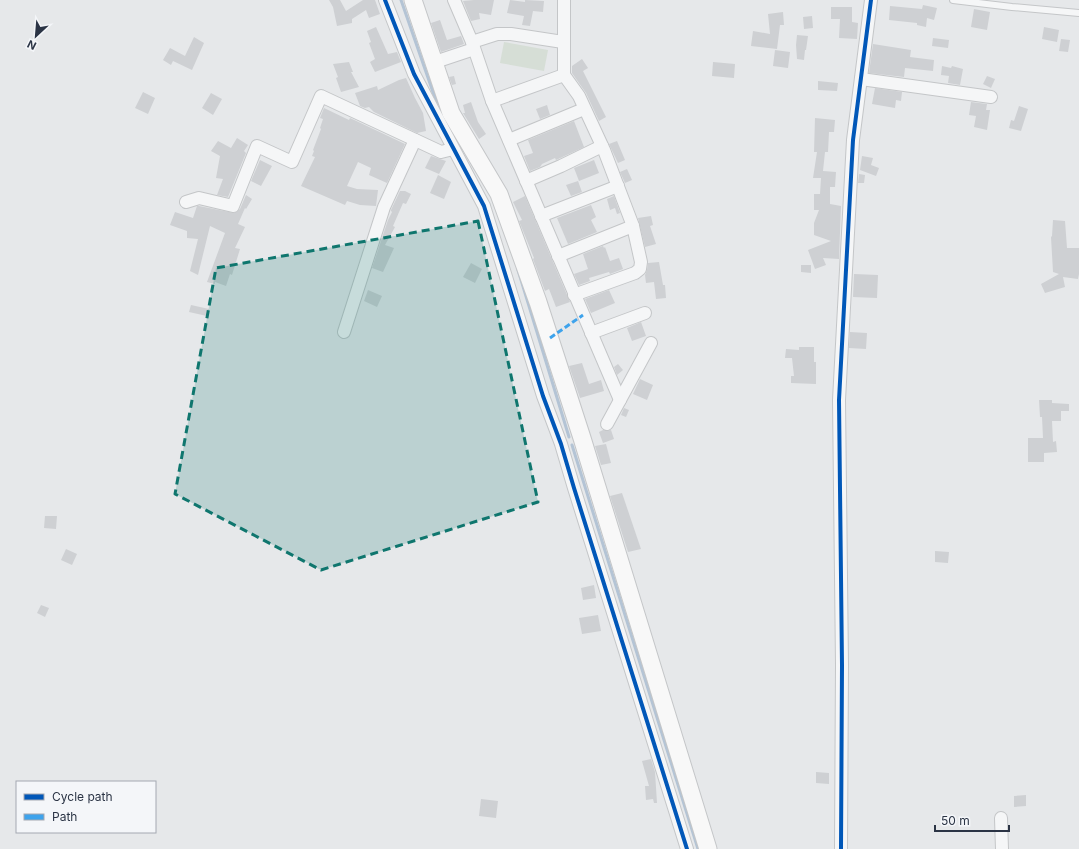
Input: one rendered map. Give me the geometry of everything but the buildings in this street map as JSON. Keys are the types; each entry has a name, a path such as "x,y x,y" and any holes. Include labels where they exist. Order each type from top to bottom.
{"street":[{"path":"385,0 414,74 484,206 543,396 562,444 574,488 687,849"},
{"path":"413,0 451,113 499,194 506,209 582,438 708,849"},
{"path":"454,0 473,46 492,101 620,400"},
{"path":"564,0 564,75 579,96 602,146 633,226 641,262 640,269 635,273 574,295"},
{"path":"841,849 842,665 839,400 853,140 871,0"},
{"path":"435,62 497,34 511,34 564,42"},
{"path":"492,101 564,75"},
{"path":"861,79 991,97"},
{"path":"186,202 199,198 232,206 257,146 292,162 320,96 328,98 441,152 453,149"},
{"path":"509,140 584,109"},
{"path":"344,332 384,207 414,140"},
{"path":"526,181 602,146"},
{"path":"541,216 618,186"},
{"path":"558,256 633,226"},
{"path":"591,333 645,313"},
{"path":"607,424 651,343"},
{"path":"562,444 582,438"},
{"path":"1001,818 1002,849"}],"lane":[{"path":"953,0 1079,13"}],"highlighted area":[{"path":"478,221 538,502 321,570 175,494 216,268"}],"shaded area":[{"path":"504,42 548,50 544,71 500,63"}],"waterway":[{"path":"401,0 434,95 440,105"},
{"path":"518,270 569,437"},
{"path":"572,445 698,849"}],"marked path":[{"path":"550,338 583,315"}],"cycle path":[{"path":"385,0 414,74 484,206 543,396 561,444 687,849"},
{"path":"841,849 842,665 839,400 853,140 871,0"}]}
